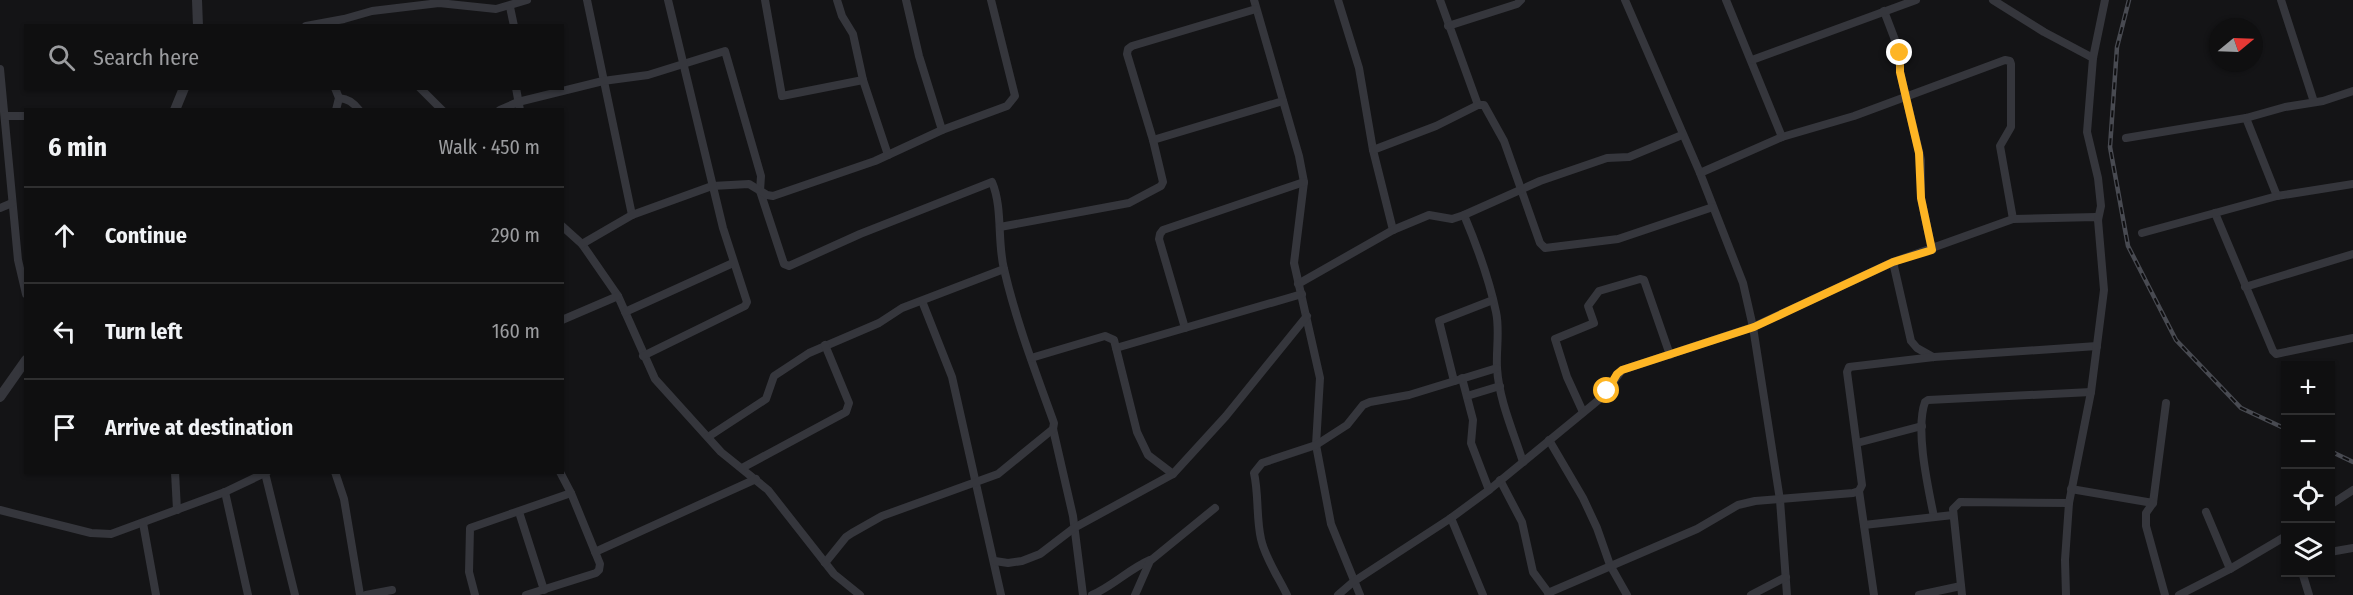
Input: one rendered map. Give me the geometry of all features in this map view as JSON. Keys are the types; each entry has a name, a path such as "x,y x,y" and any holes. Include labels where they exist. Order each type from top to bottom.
{"street":[{"path":"196,0 198,24"},
{"path":"317,24 372,11 438,2 483,9 510,7 527,0"},
{"path":"587,0 632,215"},
{"path":"643,356 745,306 747,298 733,263 712,186 668,0"},
{"path":"765,0 782,96 863,80"},
{"path":"837,0 842,16 853,34 863,80 888,155"},
{"path":"906,0 919,56 942,130"},
{"path":"749,184 773,196 848,172 942,130 1007,106 1015,96 991,0"},
{"path":"1338,0 1359,68 1373,150 1393,230"},
{"path":"1440,0 1478,105"},
{"path":"1448,26 1517,4 1521,0"},
{"path":"1625,0 1700,173 1743,283 1754,327 1780,500 1787,595"},
{"path":"1726,0 1782,137"},
{"path":"1752,60 1916,0"},
{"path":"1993,0 2044,32 2093,58"},
{"path":"2066,595 2065,560 2069,503 2091,392 2104,290 2098,220 2101,206 2098,178 2087,132 2093,58 2105,0"},
{"path":"2281,0 2314,102"},
{"path":"1000,227 1129,203 1161,186 1163,182 1153,140 1127,54 1128,49 1255,4 1299,156 1304,182 1294,262 1320,378 1316,445 1331,524 1360,595"},
{"path":"510,7 514,24"},
{"path":"1884,11 1900,53 1900,72 1921,160 1921,198 1932,250"},
{"path":"516,90 519,106 603,81 648,75 723,51 727,53 761,176 760,191 784,264 789,266 867,231 990,182 994,184 1004,269 1031,358 1054,423 1053,429 1074,528 1083,595"},
{"path":"1700,173 1782,137 1854,116 2006,60 2010,61 2013,116 2011,127 2000,146 2013,219"},
{"path":"0,69 5,116 4,147 18,260 24,286"},
{"path":"176,108 183,90"},
{"path":"336,90 339,98 336,108"},
{"path":"422,90 440,108"},
{"path":"2126,138 2246,118 2353,91"},
{"path":"339,98 347,99 357,108"},
{"path":"1153,140 1283,101"},
{"path":"1373,150 1436,126 1478,105 1486,107 1502,137 1540,243 1545,248 1618,238 1713,207"},
{"path":"5,116 24,116"},
{"path":"2246,118 2277,196"},
{"path":"1298,284 1393,230 1429,215 1452,219 1522,189 1607,159 1629,157 1682,135"},
{"path":"582,244 632,215 712,186 749,184 761,176"},
{"path":"1185,328 1159,239 1163,230 1304,182"},
{"path":"2142,233 2277,196 2353,184"},
{"path":"0,208 12,203"},
{"path":"2215,213 2245,287 2276,354 2353,338"},
{"path":"1464,215 1480,252 1493,300 1498,322 1497,368 1500,386 1523,462"},
{"path":"1338,595 1353,582 1451,518 1489,490 1607,391 1622,370 1754,327 1893,262 1932,250 2013,219 2096,217 2098,220"},
{"path":"564,228 582,244 618,296 655,379 721,453 742,468 778,501 834,574 860,595"},
{"path":"2245,287 2353,254"},
{"path":"1893,262 1911,341 1917,348 1934,357"},
{"path":"625,312 733,263"},
{"path":"708,437 766,399 778,371 825,345 879,323 903,308 1004,269"},
{"path":"1582,412 1567,377 1555,339 1594,323 1588,306 1599,291 1640,279 1644,280 1670,355"},
{"path":"1116,348 1302,294"},
{"path":"564,319 618,296"},
{"path":"1489,490 1471,442 1473,423 1467,396 1458,380 1438,321 1493,300"},
{"path":"922,301 950,369 1001,595"},
{"path":"994,561 1015,562 1040,554 1074,528 1173,474 1226,416 1307,316"},
{"path":"1031,358 1105,336 1114,340 1137,432 1148,455 1173,474"},
{"path":"742,468 846,412 849,403 825,345"},
{"path":"1874,595 1859,491 1862,485 1847,372 1849,367 1934,357 2097,346"},
{"path":"0,397 24,363"},
{"path":"1287,595 1261,541 1254,473 1262,463 1316,445 1347,424 1363,405 1370,402 1409,395 1497,368"},
{"path":"1467,396 1500,386"},
{"path":"1934,517 1925,469 1922,426 1923,404 1928,400 2091,392"},
{"path":"2165,595 2146,526 2146,513 2153,503 2166,403"},
{"path":"1857,443 1922,426"},
{"path":"825,563 846,537 882,516 999,474 1053,429"},
{"path":"1549,440 1584,498 1610,565 1627,595"},
{"path":"175,474 177,510"},
{"path":"0,510 91,533 111,534 225,492 264,474"},
{"path":"266,474 295,595"},
{"path":"336,474 344,499 360,595"},
{"path":"526,595 596,573 599,570 600,564 561,474"},
{"path":"595,552 756,480"},
{"path":"1500,480 1522,522 1533,573 1549,594 1610,565 1697,530 1738,505 1755,501 1859,491"},
{"path":"2071,489 2153,503"},
{"path":"2335,502 2353,490"},
{"path":"225,492 248,595"},
{"path":"475,595 469,572 468,531 473,527 571,493"},
{"path":"1919,595 1961,590 1953,515 1953,509 1960,502 2069,503"},
{"path":"1134,595 1146,566 1152,559 1215,508"},
{"path":"519,512 544,590"},
{"path":"2206,512 2229,569"},
{"path":"1864,525 1953,515"},
{"path":"1451,518 1483,595"},
{"path":"143,523 156,595"},
{"path":"2179,595 2281,539"},
{"path":"2335,551 2353,548"},
{"path":"1092,595 1138,565 1152,559"},
{"path":"1752,595 1786,576"},
{"path":"2303,577 2309,595"},
{"path":"366,595 392,590"}],"railway":[{"path":"2129,0 2117,47 2110,147 2128,246 2176,340 2241,408 2281,427"},
{"path":"2335,453 2353,462"}],"route":[{"path":"1607,391 1622,370 1754,327 1893,262 1932,250 1921,198 1921,160 1900,72 1900,53"}]}
